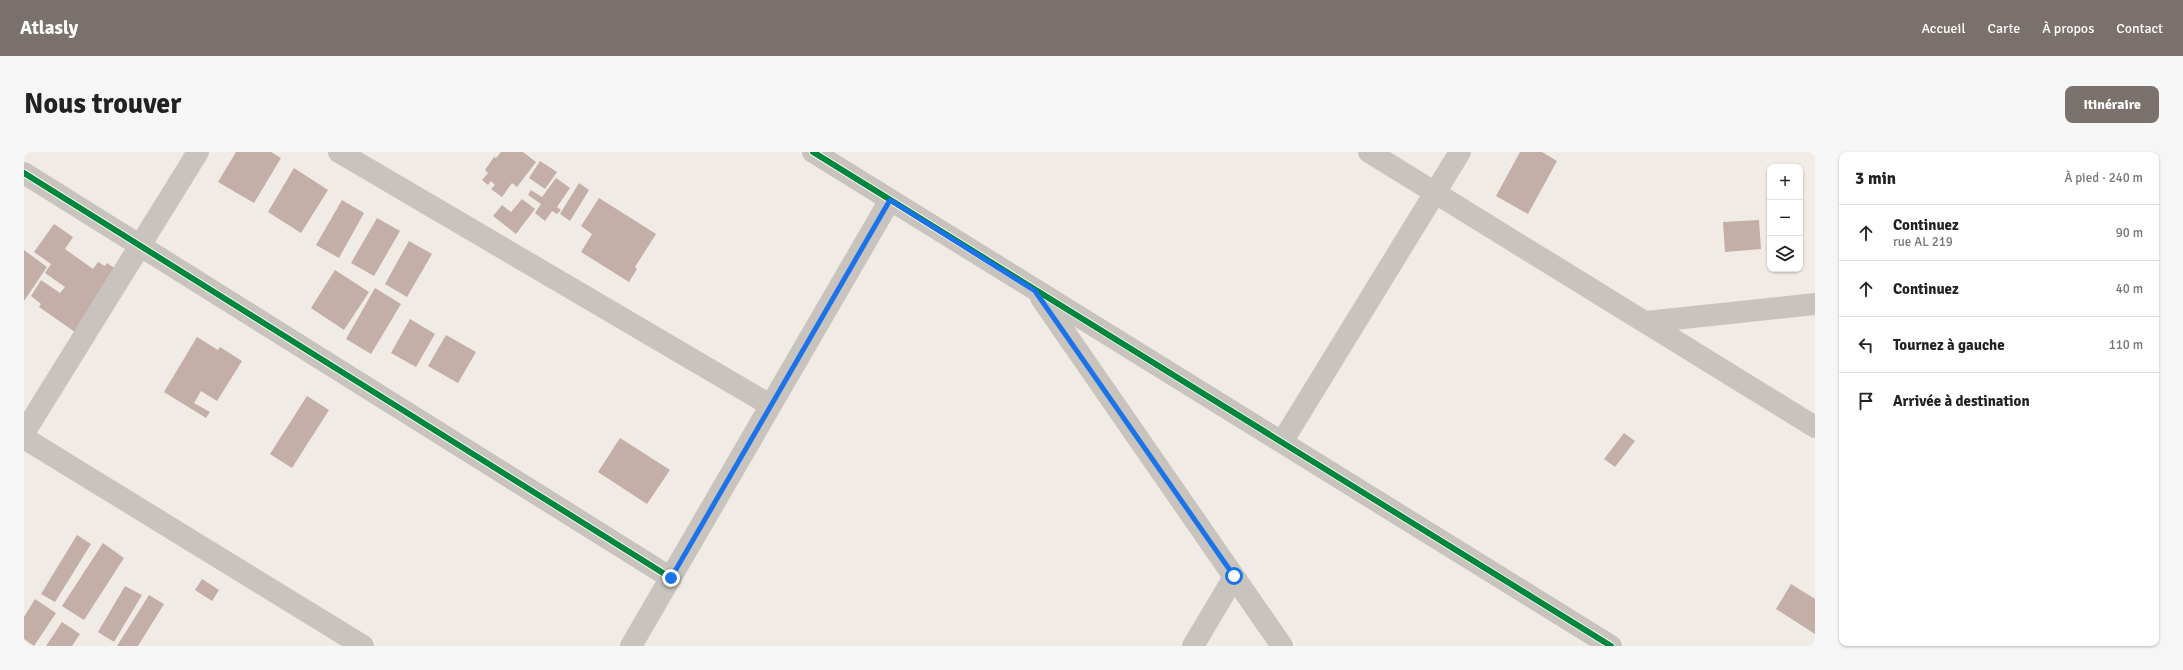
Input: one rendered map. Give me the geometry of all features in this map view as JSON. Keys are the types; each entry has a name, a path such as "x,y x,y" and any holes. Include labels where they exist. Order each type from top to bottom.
{"street":[{"path":"24,433 198,152"},
{"path":"340,152 770,405"},
{"path":"813,152 1035,291 1611,646"},
{"path":"1369,152 1815,427"},
{"path":"1282,442 1460,152"},
{"path":"24,173 671,578"},
{"path":"631,646 890,200"},
{"path":"1035,291 1282,646"},
{"path":"1646,322 1815,304"},
{"path":"24,438 363,646"},
{"path":"1193,646 1234,576"}],"building":[{"path":"236,152 271,152 281,158 254,203 218,182"},
{"path":"501,152 523,152 536,162 517,187 512,183 502,197 491,189 495,185 491,181 488,185 482,180 488,173 485,170 494,157 496,158"},
{"path":"1520,152 1542,152 1557,161 1528,214 1496,196"},
{"path":"540,161 557,172 545,189 529,178"},
{"path":"294,168 328,190 301,233 268,212"},
{"path":"556,178 570,188 557,207 561,210 557,214 552,211 545,221 535,213 541,204 528,195 531,190 542,197"},
{"path":"579,183 589,190 570,221 560,214"},
{"path":"599,198 656,234 635,267 637,269 629,282 581,252 592,234 581,226"},
{"path":"522,199 535,209 516,234 493,216 502,205 511,212"},
{"path":"342,200 364,213 339,258 316,245"},
{"path":"377,218 400,231 374,276 351,263"},
{"path":"1759,220 1761,249 1725,252 1723,222"},
{"path":"54,224 73,237 65,249 93,269 98,262 105,266 107,263 126,276 75,332 39,307 41,304 31,296 41,280 60,293 65,287 45,273 51,264 34,252"},
{"path":"409,241 432,254 407,297 385,284"},
{"path":"24,250 47,267 24,301"},
{"path":"335,270 369,292 344,330 311,308"},
{"path":"375,288 401,304 371,354 346,339"},
{"path":"410,319 435,334 416,367 391,353"},
{"path":"446,335 476,352 458,383 428,366"},
{"path":"197,337 218,350 220,347 242,361 217,401 201,391 194,403 210,412 206,418 164,392"},
{"path":"307,396 329,410 292,468 270,454"},
{"path":"1624,433 1635,441 1615,467 1604,459"},
{"path":"620,438 670,470 647,504 598,472"},
{"path":"77,535 91,544 55,602 41,594"},
{"path":"103,543 124,558 84,620 62,606"},
{"path":"202,579 219,590 212,601 195,590"},
{"path":"1791,584 1815,599 1815,634 1776,609"},
{"path":"125,586 142,595 114,642 98,632"},
{"path":"149,595 164,604 138,646 117,646"},
{"path":"35,599 56,613 34,646 24,639 24,617"},
{"path":"62,622 80,634 72,646 46,646"}],"cycle path":[{"path":"813,152 1611,646"},
{"path":"24,173 671,578"}],"route":[{"path":"671,578 890,200 1035,291 1234,576"}]}
